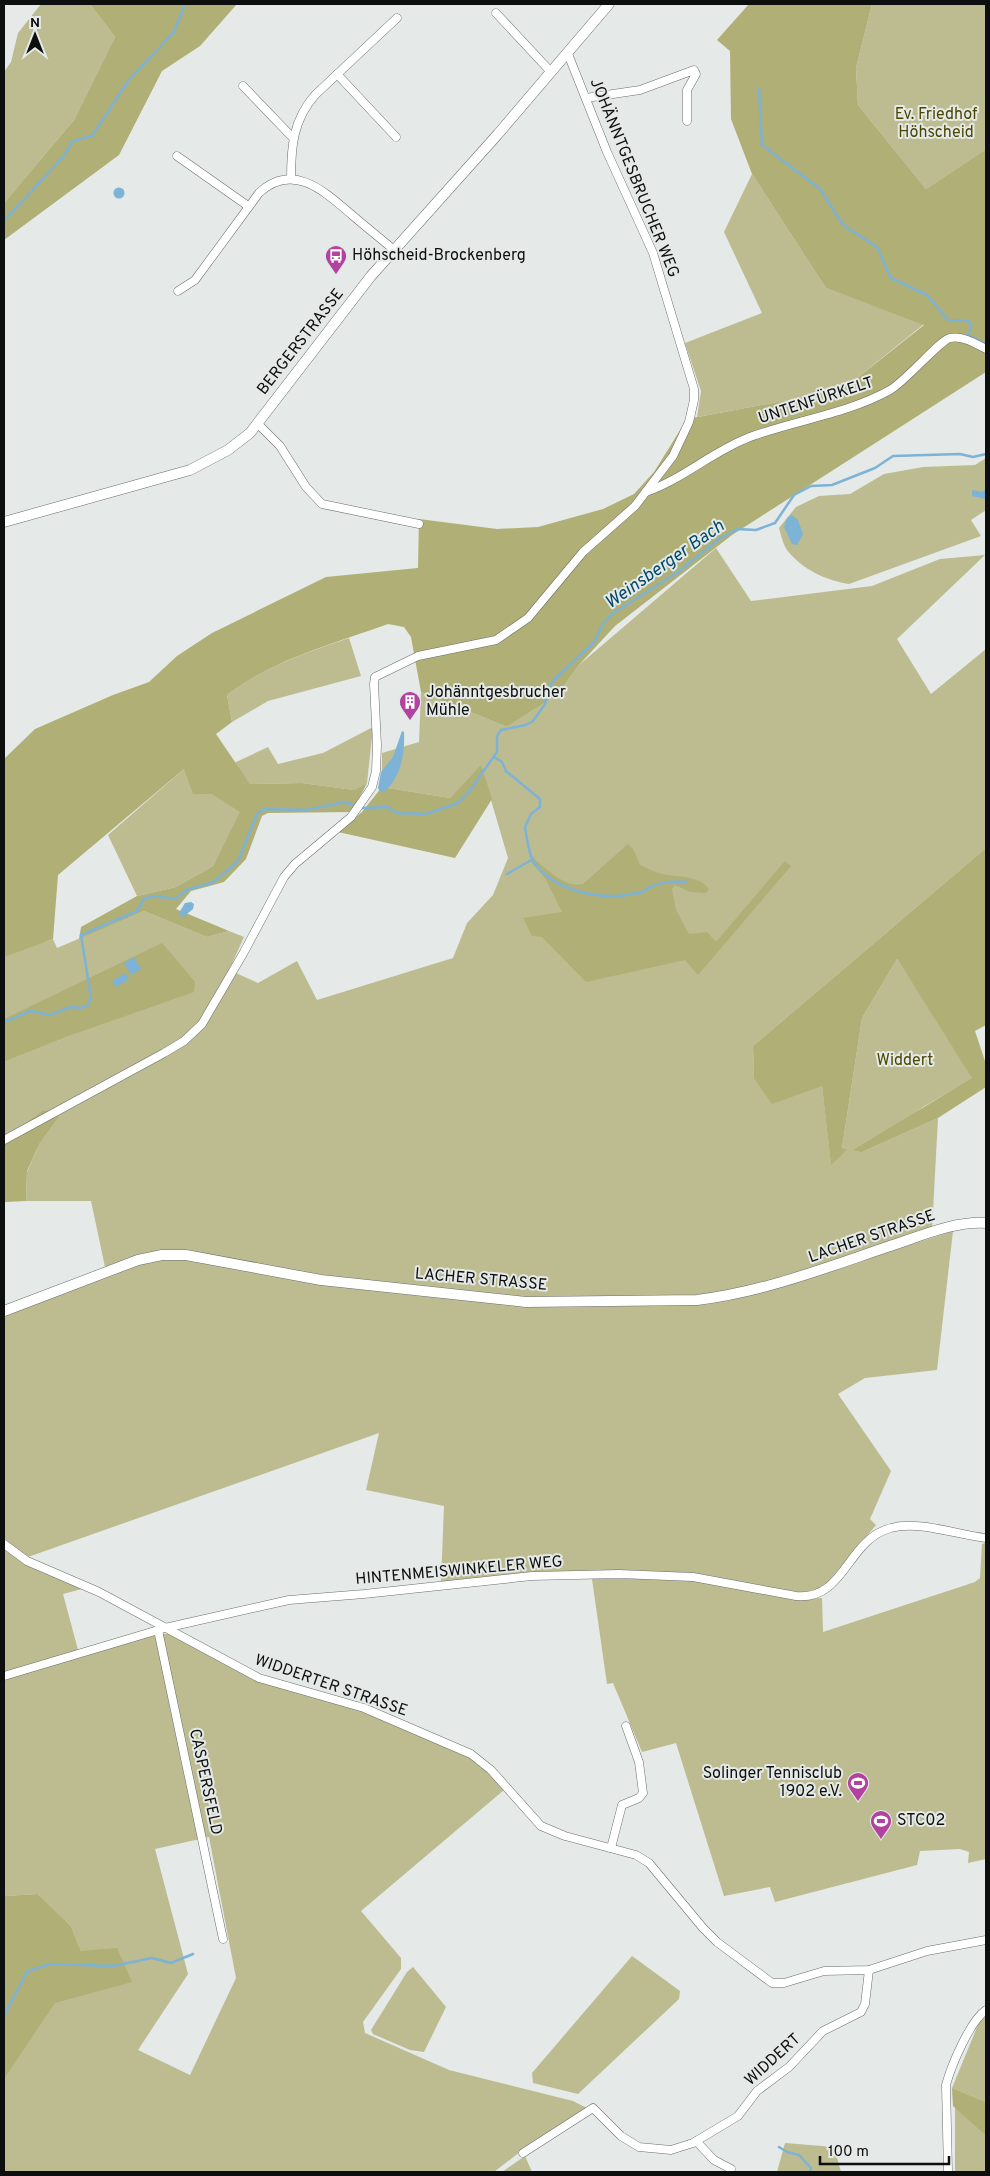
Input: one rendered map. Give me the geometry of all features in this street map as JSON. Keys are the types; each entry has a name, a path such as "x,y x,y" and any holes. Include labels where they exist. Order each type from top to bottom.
{"street":[{"name":"BERGERSTRASSE","path":"4,522 190,470 228,450 244,439 258,424 335,320 394,250 568,54 605,5"},
{"path":"496,14 551,72"},
{"path":"291,179 293,138 300,117 310,101 397,18"},
{"name":"JOHÄNNTGESBRUCHER WEG","path":"4,1140 123,1077 190,1036 206,1017 244,952 284,877 356,811 372,787 376,771 377,745 374,684 376,677 410,658 483,644 514,629 537,609 583,552 625,516 646,492 672,456 686,432 693,406 694,389 653,253 607,152 568,54"},
{"path":"586,98 640,90 694,70 696,74 687,90 687,121"},
{"path":"337,74 396,137"},
{"path":"243,86 293,138"},
{"path":"177,156 248,206"},
{"path":"178,291 195,280 248,206 265,187 291,179 318,187 394,250"},
{"name":"UNTENFÜRKELT","path":"646,492 662,486 743,440 853,406 880,395 904,380 948,339 959,338 986,349"},
{"path":"258,424 280,446 306,487 322,504 419,524"},
{"name":"LACHER STRASSE","path":"4,1311 138,1260 186,1255 322,1280 526,1302 697,1300 715,1298 810,1275 956,1225 986,1223"},
{"name":"HINTENMEISWINKELER WEG","path":"4,1676 162,1629 289,1600 532,1576 678,1576 796,1596 813,1596 828,1589 854,1556 875,1535 889,1528 919,1528 986,1538"},
{"name":"WIDDERTER STRASSE","path":"4,1544 27,1561 99,1592 162,1629 259,1678 364,1708 467,1753 491,1770 541,1826 560,1835 636,1855 649,1862 703,1928 766,1980 778,1984 824,1971 869,1970 927,1951 986,1940"},
{"name":"CASPERSFELD","path":"162,1629 224,1939"},
{"path":"611,1848 622,1805 639,1798 643,1793 639,1762 626,1726"},
{"name":"WIDDERT","path":"523,2153 593,2108 621,2136 642,2148 671,2150 696,2141 738,2116 759,2088 789,2068 823,2032 862,2012 865,2004 869,1970"},
{"path":"948,2172 946,2085 950,2072 974,2022 986,2010"},
{"path":"696,2141 714,2160 731,2169"}],"green space":[{"path":"41,4 90,4 115,37 74,120 4,203 4,72 11,62 18,33"},
{"name":"Ev. Friedhof Höhscheid","path":"872,4 986,4 986,149 926,189 858,105 856,68"},
{"path":"752,174 826,288 924,324 842,390 697,417 701,391 685,343 762,313 724,232"},
{"path":"986,458 986,510 971,520 981,536 849,584 831,580 815,573 793,557 784,545 779,528 796,507 819,496 850,494 884,474 923,467 975,465"},
{"name":"Widdert","path":"716,548 751,601 872,586 940,559 985,555 897,639 931,694 986,649 986,848 753,1046 754,1078 822,1085 831,1164 848,1149 842,1148 862,1018 897,959 973,1078 923,1107 862,1152 938,1118 932,1229 802,1272 715,1295 527,1298 322,1276 179,1250 148,1253 105,1267 91,1201 26,1201 27,1172 40,1143 59,1117 4,1139 4,1062 77,1033 4,1055 4,872 45,942 53,939 57,948 144,911 207,937 229,931 244,937 229,970 258,983 297,961 317,1000 453,958 467,923 493,895 508,858 481,766 450,798 382,787 382,753 419,742 421,692 507,727 557,695 579,665"},
{"path":"349,638 361,676 268,701 232,722 227,695 255,676 301,655"},
{"path":"373,727 367,783 354,790 302,783 250,784 234,763 268,747 278,764 323,753"},
{"path":"184,769 211,794 241,812 213,866 176,887 137,896 108,835"},
{"path":"953,1231 937,1370 865,1378 838,1394 891,1471 870,1519 876,1525 821,1590 804,1594 701,1574 569,1572 441,1582 444,1506 366,1490 379,1433 28,1557 12,1547 4,1539 4,1315 135,1265 166,1259 193,1259 526,1306 715,1302 854,1263"},
{"path":"986,1543 986,1859 968,1863 969,1852 960,1849 920,1851 917,1865 775,1902 770,1887 724,1896 676,1743 642,1752 613,1683 607,1684 592,1579 683,1579 796,1599 822,1598 823,1632 975,1582 980,1578 982,1544"},
{"path":"4,1549 23,1563 82,1589 63,1594 78,1650 4,1674"},
{"path":"158,1634 169,1634 260,1681 351,1707 464,1754 485,1768 504,1790 361,1911 401,1958 401,1969 363,2022 365,2033 449,2070 573,2101 587,2108 525,2148 494,2172 4,2172 4,2078 81,1951 71,1926 38,1894 4,1896 4,1680","holes":["209,1837 236,1978 190,2075 138,2050 188,1974 155,1849"]},
{"path":"632,1956 680,1991 679,1999 578,2094 533,2083 532,2073"},
{"path":"413,1967 446,2007 424,2052 410,2050 373,2034 371,2030 407,1972"},
{"path":"986,2016 986,2102 952,2088 980,2020"},
{"path":"955,2107 986,2136 986,2172 955,2172"},
{"path":"785,2143 834,2147 841,2172 777,2172"},
{"path":"525,2156 532,2172 502,2172"}],"shaded area":[{"path":"90,4 237,4 200,46 162,71 119,155 4,240 4,203 74,120 115,37"},
{"path":"749,4 872,4 856,68 858,105 926,189 986,149 986,372 732,535 615,626 579,665 557,695 507,727 421,692 411,637 404,627 388,624 284,662 245,682 227,695 232,722 216,734 250,784 302,783 354,790 367,783 352,812 268,813 262,816 246,859 224,882 191,891 176,909 229,931 207,937 144,911 79,939 81,927 137,896 176,887 213,866 240,812 211,794 193,794 184,769 58,875 53,939 4,957 4,759 35,729 113,695 149,682 177,656 212,633 326,577 418,568 419,519 497,529 538,527 603,509 634,494 654,472 687,419 842,390 924,325 826,288 752,174 731,119 730,51 717,40"},
{"path":"481,765 492,799 455,858 338,832 362,812 382,787 450,798"},
{"path":"628,844 633,849 640,865 661,874 695,879 709,889 706,893 690,892 675,885 672,889 676,910 689,934 707,932 716,942 785,861 791,866 698,975 685,960 586,982 542,937 532,936 523,918 562,912 545,878 531,862 534,859 551,873 570,884 583,884"},
{"path":"986,848 986,1025 975,1031 986,1064 986,1087 938,1118 862,1152 853,1150 972,1078 897,959 862,1018 842,1148 848,1149 831,1165 822,1086 772,1104 754,1078 753,1046"},
{"path":"162,943 195,982 194,992 77,1033 4,1062 4,1019"},
{"path":"44,1110 59,1117 40,1143 27,1171 26,1201 4,1202 4,1139"},
{"path":"38,1894 71,1926 81,1951 117,1948 132,1982 55,2003 4,2079 4,1896"},
{"path":"952,2088 986,2102 986,2136 953,2106"}],"water":[{"path":"119,187 125,193 119,199 113,193"},
{"path":"986,489 986,499 972,496 972,490 982,492"},
{"path":"792,515 798,520 803,534 797,545 792,544 784,527 787,518"},
{"path":"402,731 404,732 404,749 401,765 390,786 384,792 380,792 378,788 381,772 393,757"},
{"path":"191,902 194,904 193,909 182,918 179,913 185,903"},
{"path":"134,957 141,969 131,975 124,963"},
{"path":"125,973 129,979 116,987 112,981"}],"waterway":[{"path":"4,221 63,157 73,141 92,136 128,81 174,32 185,4"},
{"path":"759,89 762,145 820,189 843,225 877,247 891,278 927,295 948,320 969,321 971,327 968,335 986,344"},
{"name":"Weinsberger Bach","path":"4,1022 31,1011 50,1015 71,1007 80,1008 87,1006 91,998 81,935 137,911 144,899 153,896 176,899 186,890 214,882 238,861 257,814 264,809 306,810 345,802 363,808 388,807 396,813 426,814 458,803 468,793 497,752 497,736 501,730 526,725 533,721 545,704 552,682 594,642 603,624 612,614 678,572 719,539 737,529 756,530 775,523 794,495 811,486 832,485 875,468 893,456 960,454 973,457 986,454"},
{"path":"494,757 502,762 506,771 540,799 540,807 531,814 525,827 529,849 533,861 548,877 557,883 590,894 615,896 641,893 662,883 686,882"},
{"path":"507,874 533,859"},
{"path":"4,2016 27,1972 37,1968 51,1964 113,1966 152,1958 171,1963 193,1954"},
{"path":"779,2147 787,2152 799,2155 811,2168 810,2172"}],"place":[{"name":"Höhscheid-Brockenberg","path":"336,275"},
{"name":"Johänntgesbrucher Mühle","path":"410,721"},
{"name":"Solinger Tennisclub 1902 e.V.","path":"858,1802"},
{"name":"STC02","path":"881,1840"}]}
